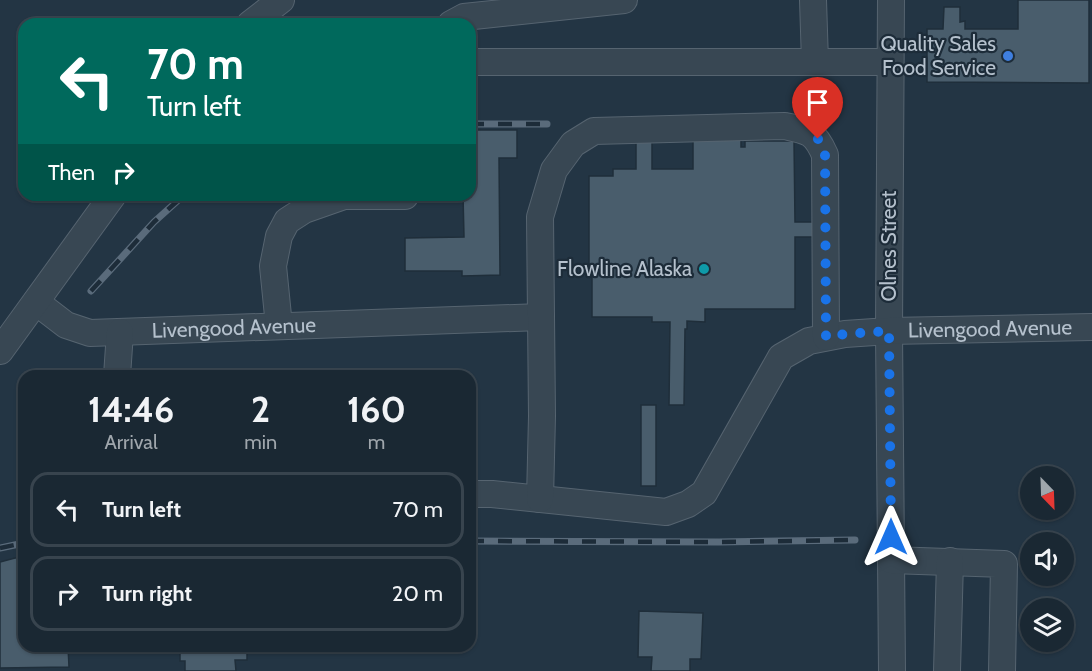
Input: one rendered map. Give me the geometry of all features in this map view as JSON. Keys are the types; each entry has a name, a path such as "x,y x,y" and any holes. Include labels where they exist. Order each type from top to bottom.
{"street":[{"path":"258,18 281,0"},
{"path":"462,18 624,0"},
{"path":"813,0 815,62"},
{"name":"Olnes Street","path":"891,0 889,331 892,671"},
{"path":"476,62 890,62"},
{"path":"540,499 542,416 540,217 554,170 573,144 594,131 785,126 804,130 818,139 825,155 826,337"},
{"path":"0,351 109,201"},
{"path":"279,326 273,266 279,236 287,220 304,210 330,201"},
{"name":"Livengood Avenue","path":"36,302 66,325 90,333 541,317"},
{"name":"Livengood Avenue","path":"476,494 666,512 688,504 704,493 781,357 809,340 845,334 889,331 1092,327"},
{"path":"117,370 120,332"},
{"path":"891,560 1004,564 1002,671"},
{"path":"947,671 950,561"}],"building":[{"name":"Quality Sales Food Service","path":"1018,0 1089,0 1089,83 927,82 927,29 943,29 944,7 960,7 960,22 965,21 965,29 1018,29"},
{"path":"476,130 517,130 517,158 499,158 500,275 462,276 462,271 405,271 405,238 464,237 463,201 476,201"},
{"name":"Flowline Alaska","path":"636,137 652,137 652,169 693,169 693,140 741,140 741,147 745,147 745,141 794,141 795,222 816,222 816,237 795,237 795,309 705,309 705,322 687,321 684,405 669,405 670,322 652,322 652,317 592,317 592,272 613,272 613,265 589,265 589,176 613,176 613,169 636,169"},
{"path":"641,405 656,405 656,486 641,486"},
{"path":"18,558 18,652 68,652 69,667 0,668 0,562"},
{"path":"639,611 703,613 701,659 690,659 690,671 651,671 652,657 638,657"},
{"path":"180,652 247,652 247,660 235,660 236,671 185,671 185,661 180,661"}],"railway":[{"path":"476,124 547,124"},
{"path":"91,291 154,222 177,201"},
{"path":"476,541 855,540"},
{"path":"0,548 18,544"}],"place":[{"name":"Quality Sales Food Service","path":"1008,56"},
{"name":"Flowline Alaska","path":"704,269"}],"route":[{"path":"818,139 825,155 826,337 889,331 891,537"}]}
